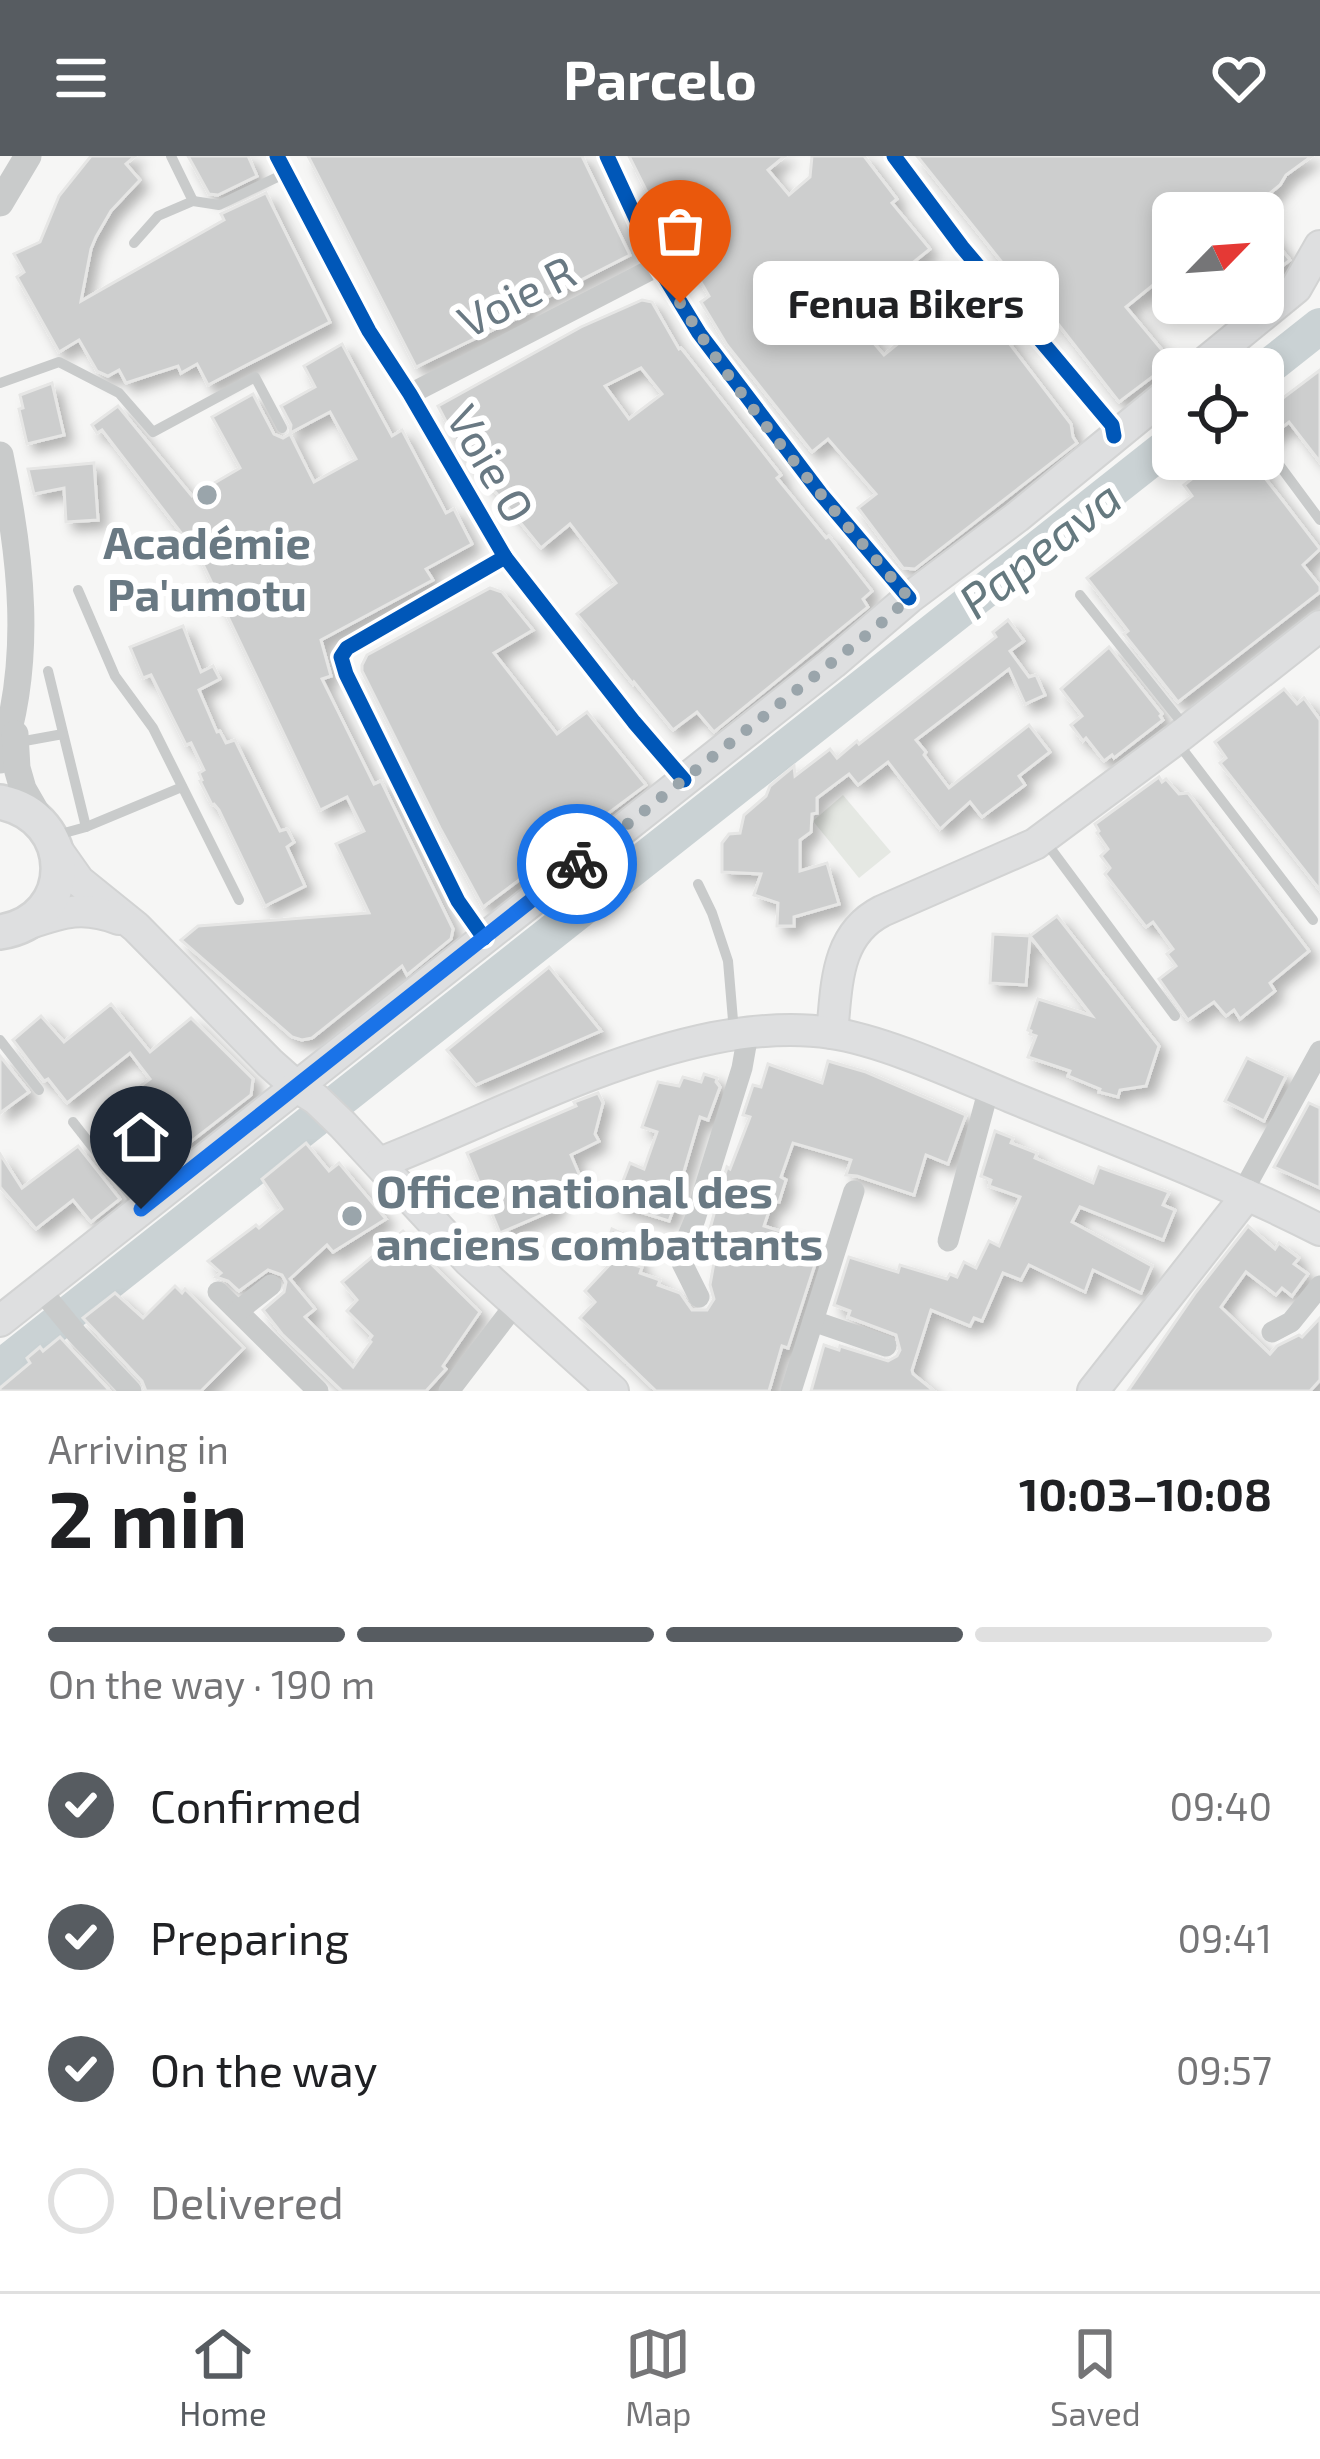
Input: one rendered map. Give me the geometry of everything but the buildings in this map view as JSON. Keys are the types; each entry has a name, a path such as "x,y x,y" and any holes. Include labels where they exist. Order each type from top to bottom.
{"main road":[{"path":"1223,348 1296,288 1320,246"},
{"path":"0,1321 48,1299 141,1209 307,1093 484,938 1152,405"},
{"path":"832,1033 840,966 857,928 882,911 1043,838 1319,628"},
{"path":"0,802 22,808 50,836 79,880 136,927 343,1125 456,1248 611,1390"},
{"path":"13,928 40,913 54,890 58,873 50,836"},
{"path":"13,928 79,909 136,927"},
{"path":"380,1163 643,1057 711,1039 796,1030 869,1042 1245,1194 1320,1230"},
{"path":"1093,1391 1245,1194"}],"street":[{"path":"0,203 28,156"},
{"path":"608,156 658,266 699,334 820,494 909,598"},
{"path":"894,156 962,247 1112,425 1114,436"},
{"name":"Voie O","path":"281,165 370,331 505,557 684,780"},
{"name":"Voie R","path":"410,394 658,266"},
{"path":"0,455 21,593 9,740 23,789 50,836"},
{"path":"484,938 458,901 341,657 346,647 505,557"},
{"path":"699,1298 682,1263 682,1248 742,1068 741,1035"},
{"path":"1245,1194 1320,1051"},
{"path":"948,1240 989,1088"},
{"path":"791,1391 854,1191"},
{"path":"238,1311 271,1286"},
{"path":"1272,1332 1291,1322 1320,1286"},
{"path":"218,1292 318,1391"},
{"path":"48,1299 126,1390"},
{"path":"449,1391 515,1305"},
{"path":"813,1321 886,1346"}],"lane":[{"path":"171,156 193,200"},
{"path":"134,243 158,216 193,200 224,203 281,165"},
{"path":"0,382 58,362 119,393 152,432 255,377 282,428"},
{"path":"1284,471 1320,520"},
{"path":"78,590 115,676 153,728 238,900"},
{"path":"1080,595 1313,920"},
{"path":"48,671 86,827"},
{"path":"9,740 63,734"},
{"path":"50,836 86,827 182,787"},
{"path":"1043,838 1174,1016"},
{"path":"698,884 728,962 741,1035"},
{"path":"0,1040 39,1090"},
{"path":"73,1122 141,1209"}],"shaded area":[{"path":"843,795 891,852 859,878 813,821"}],"waterway":[{"name":"Papeava","path":"1284,354 1320,326"},
{"name":"Papeava","path":"0,1368 1152,459"}],"cycle path":[{"path":"277,156 369,331 505,557 684,780"},
{"path":"607,156 658,266 699,333 821,494 909,598"},
{"path":"894,156 962,247 1112,425 1114,436"},
{"path":"484,938 458,901 341,657 347,648 505,557"}],"way so far":[{"path":"577,864 909,598 820,494 720,364 680,303"}],"place":[{"name":"Fenua Bikers","path":"680,303"},
{"name":"Académie Pa'umotu","path":"207,495"},
{"name":"Office national des anciens combattants","path":"352,1216"}],"route":[{"path":"141,1209 577,864"}]}
